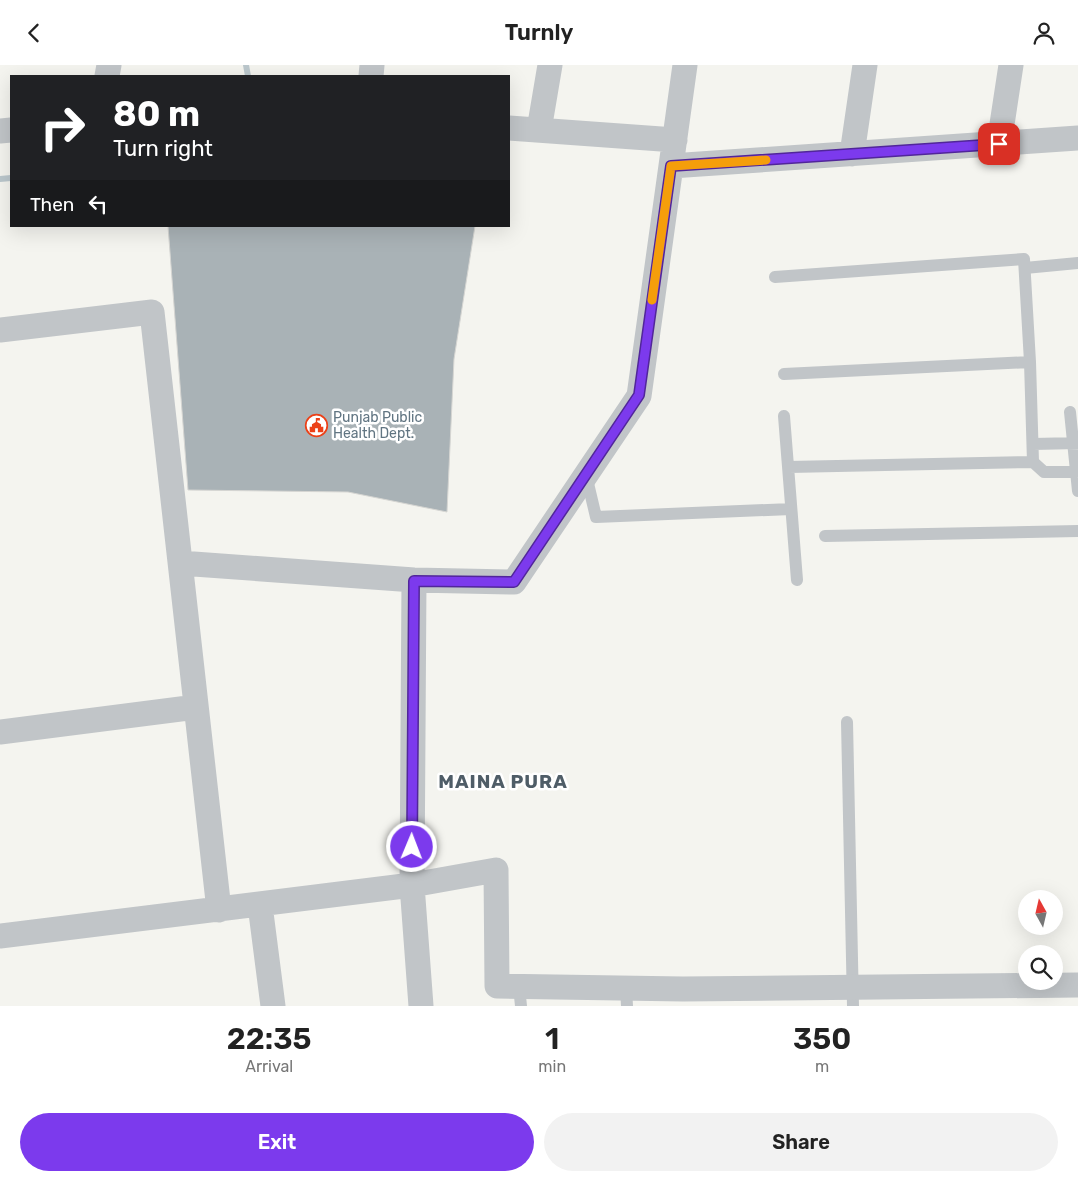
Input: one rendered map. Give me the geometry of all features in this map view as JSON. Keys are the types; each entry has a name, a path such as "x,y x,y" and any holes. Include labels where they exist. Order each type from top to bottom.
{"street":[{"path":"539,130 550,65"},
{"path":"180,563 414,581 514,582 639,395 685,65"},
{"path":"852,154 865,65"},
{"path":"999,144 1012,65"},
{"path":"510,128 675,140"},
{"path":"671,166 1078,138"},
{"path":"0,330 152,312 219,910"},
{"path":"414,581 412,885 421,1006"},
{"path":"0,733 196,707"},
{"path":"0,936 412,885 496,870 497,986 520,996 627,997 682,989 852,997 1078,985"},
{"path":"260,905 273,1006"}],"lane":[{"path":"774,277 1024,259 1033,462"},
{"path":"1025,268 1078,263"},
{"path":"784,374 1030,362"},
{"path":"1070,412 1076,443 1078,491"},
{"path":"784,415 797,580"},
{"path":"1032,444 1076,443"},
{"path":"788,467 1033,462 1044,472 1076,472"},
{"path":"586,475 596,517 791,509"},
{"path":"825,536 1078,531"},
{"path":"847,722 852,997"}],"building":[{"name":"Punjab Public Health Dept.","path":"168,227 475,227 454,359 447,512 348,492 188,490"}],"waterway":[{"path":"246,65 248,75"},
{"path":"0,179 10,178"}],"slow traffic":[{"path":"652,300 671,166 766,160"}],"place":[{"name":"Punjab Public Health Dept.","path":"317,425"}],"district":[{"name":"MAINA PURA","path":"503,781"}],"route":[{"path":"412,847 414,581 514,582 639,395 671,166 999,144"}]}
